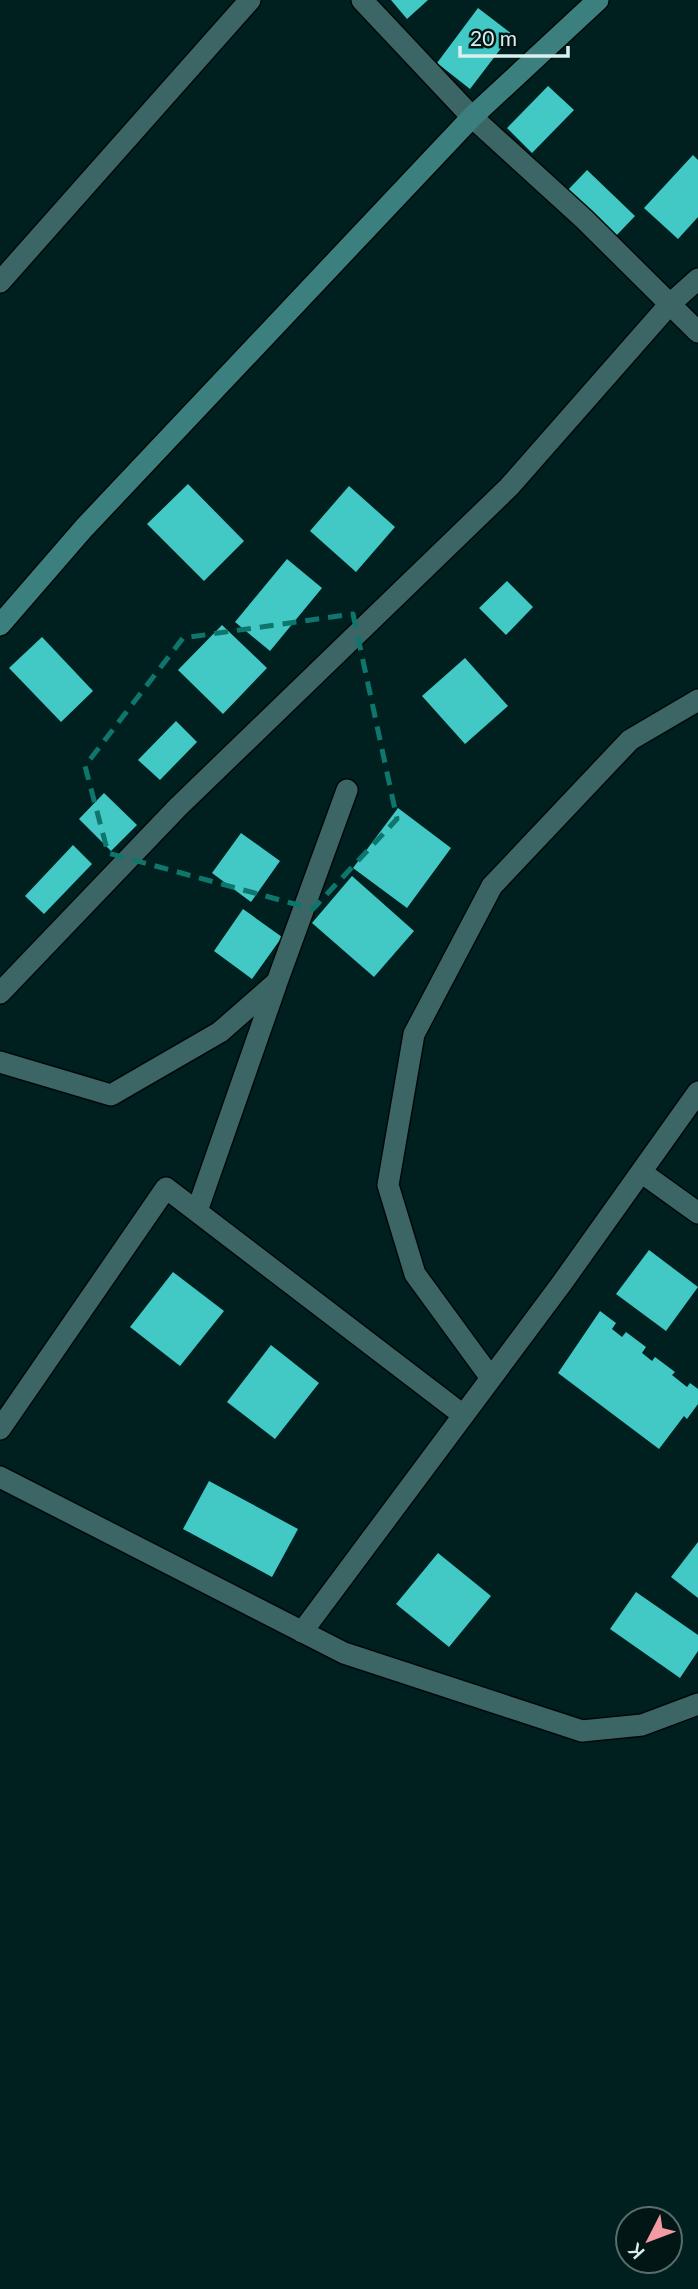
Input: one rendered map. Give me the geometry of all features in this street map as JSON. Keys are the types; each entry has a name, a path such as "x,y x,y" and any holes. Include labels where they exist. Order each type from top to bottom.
{"street":[{"path":"0,282 250,0"},
{"path":"362,0 472,117 584,219 698,332"},
{"path":"0,625 84,528 472,117 598,0"},
{"path":"0,993 178,807 509,487 669,305 698,279"},
{"path":"491,1378 415,1274 388,1185 414,1034 492,886 630,740 698,700"},
{"path":"197,1211 347,790"},
{"path":"0,1062 111,1095 220,1032 277,982"},
{"path":"302,1632 491,1378 698,1092"},
{"path":"641,1172 698,1213"},
{"path":"0,1429 166,1188 463,1415"},
{"path":"0,1477 344,1653 582,1731 642,1724 698,1704"}],"highlighted area":[{"path":"353,614 397,819 313,909 108,853 85,766 183,638"}],"building":[{"path":"391,0 428,0 407,19"},
{"path":"478,8 512,34 470,89 437,63"},
{"path":"548,86 574,110 532,153 507,128"},
{"path":"693,155 698,160 698,217 678,239 644,208"},
{"path":"587,170 635,216 615,237 567,191"},
{"path":"188,484 244,541 204,581 147,524"},
{"path":"349,486 395,527 356,572 310,531"},
{"path":"287,559 322,588 270,651 235,622"},
{"path":"507,581 533,607 506,635 479,608"},
{"path":"222,625 267,668 223,714 178,670"},
{"path":"42,637 93,691 61,722 9,668"},
{"path":"465,658 508,706 465,744 422,696"},
{"path":"176,721 197,742 160,780 138,760"},
{"path":"104,793 137,825 111,851 79,819"},
{"path":"398,808 451,848 407,908 353,868"},
{"path":"241,833 280,861 251,902 212,873"},
{"path":"73,845 92,864 44,914 25,896"},
{"path":"352,876 414,931 374,977 312,923"},
{"path":"243,909 282,937 252,979 214,951"},
{"path":"649,1250 698,1287 666,1331 616,1294"},
{"path":"173,1272 224,1311 180,1366 130,1327"},
{"path":"600,1311 616,1323 612,1329 622,1337 626,1332 646,1347 642,1353 652,1361 655,1357 675,1372 672,1375 687,1387 690,1383 698,1389 698,1404 687,1419 684,1416 659,1449 558,1373"},
{"path":"271,1345 319,1383 275,1439 227,1402"},
{"path":"209,1481 298,1529 272,1577 183,1529"},
{"path":"698,1542 698,1598 671,1577"},
{"path":"438,1553 491,1596 449,1647 396,1604"},
{"path":"636,1592 698,1635 698,1651 680,1678 610,1629"}]}
